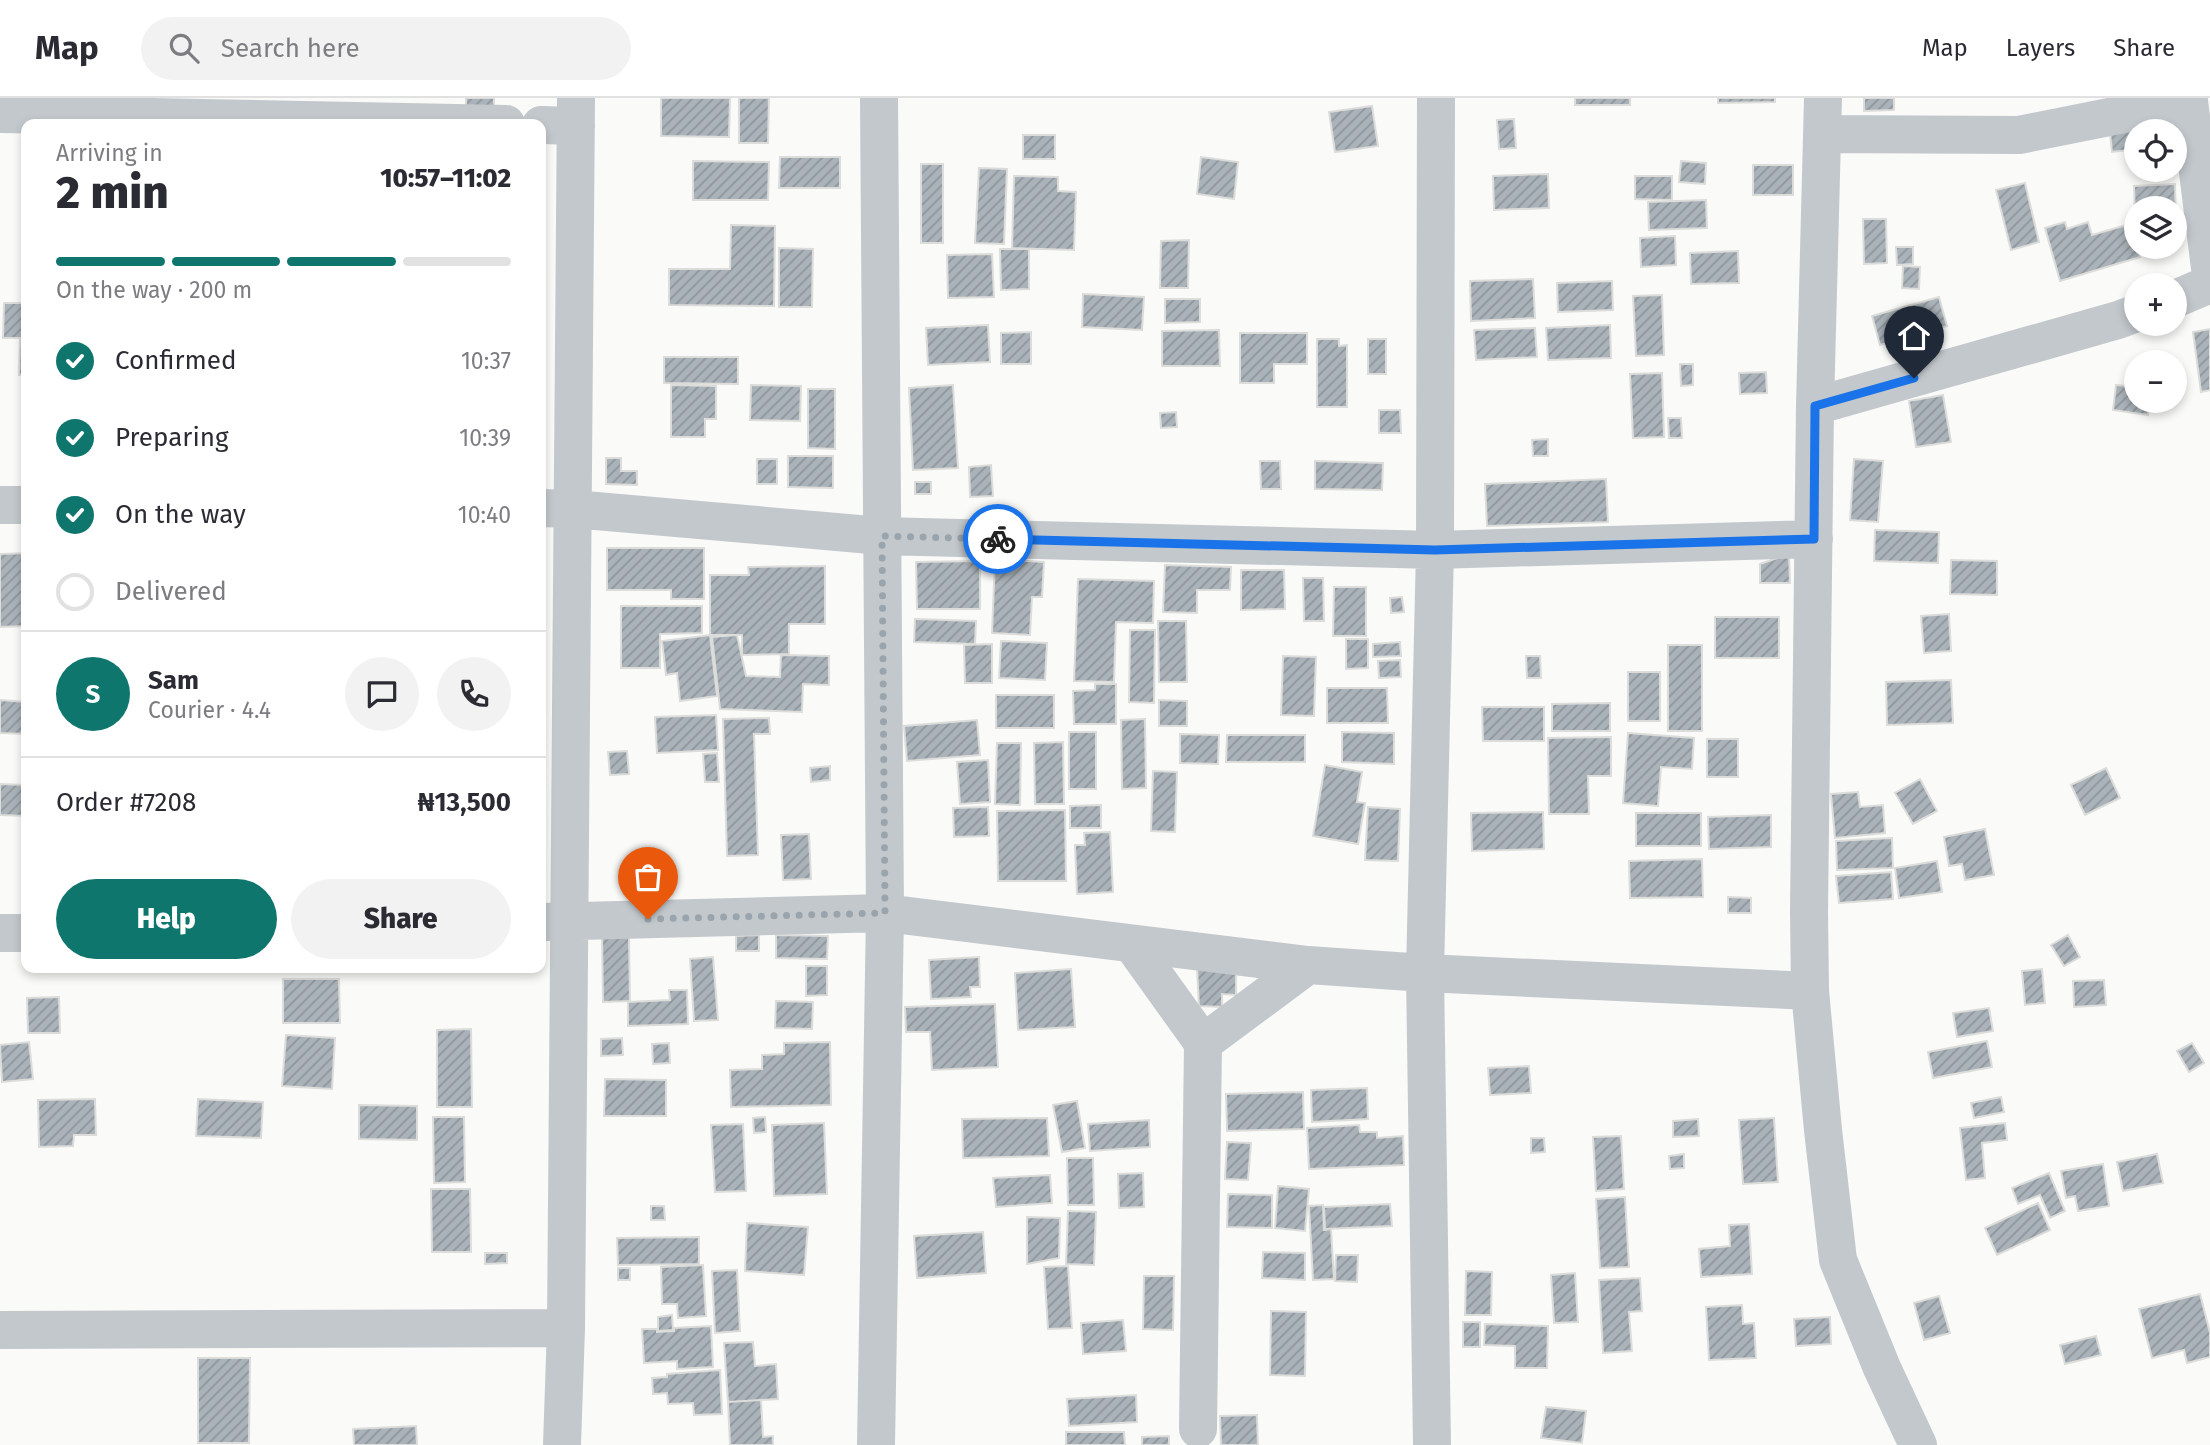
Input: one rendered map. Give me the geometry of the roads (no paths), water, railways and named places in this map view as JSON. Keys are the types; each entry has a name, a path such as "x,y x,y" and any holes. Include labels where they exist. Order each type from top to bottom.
{"street":[{"path":"876,1445 885,913 879,98"},
{"path":"1432,1445 1425,973 1435,550 1436,98"},
{"path":"1918,1445 1882,1368 1838,1259 1810,991 1815,406 1823,116 2019,135 2188,100 2210,268"},
{"path":"4,109 339,119"},
{"path":"562,1445 566,1328 555,922 557,508 564,116"},
{"path":"2187,294 2210,284"},
{"path":"1815,406 2124,318"},
{"path":"0,505 21,505"},
{"path":"557,508 882,536 1435,550 1814,539"},
{"path":"555,922 885,913 1308,965 1810,991"},
{"path":"0,933 21,933"},
{"path":"1132,944 1203,1043 1198,1429"},
{"path":"1203,1043 1308,965"},
{"path":"0,1329 566,1328"}]}
